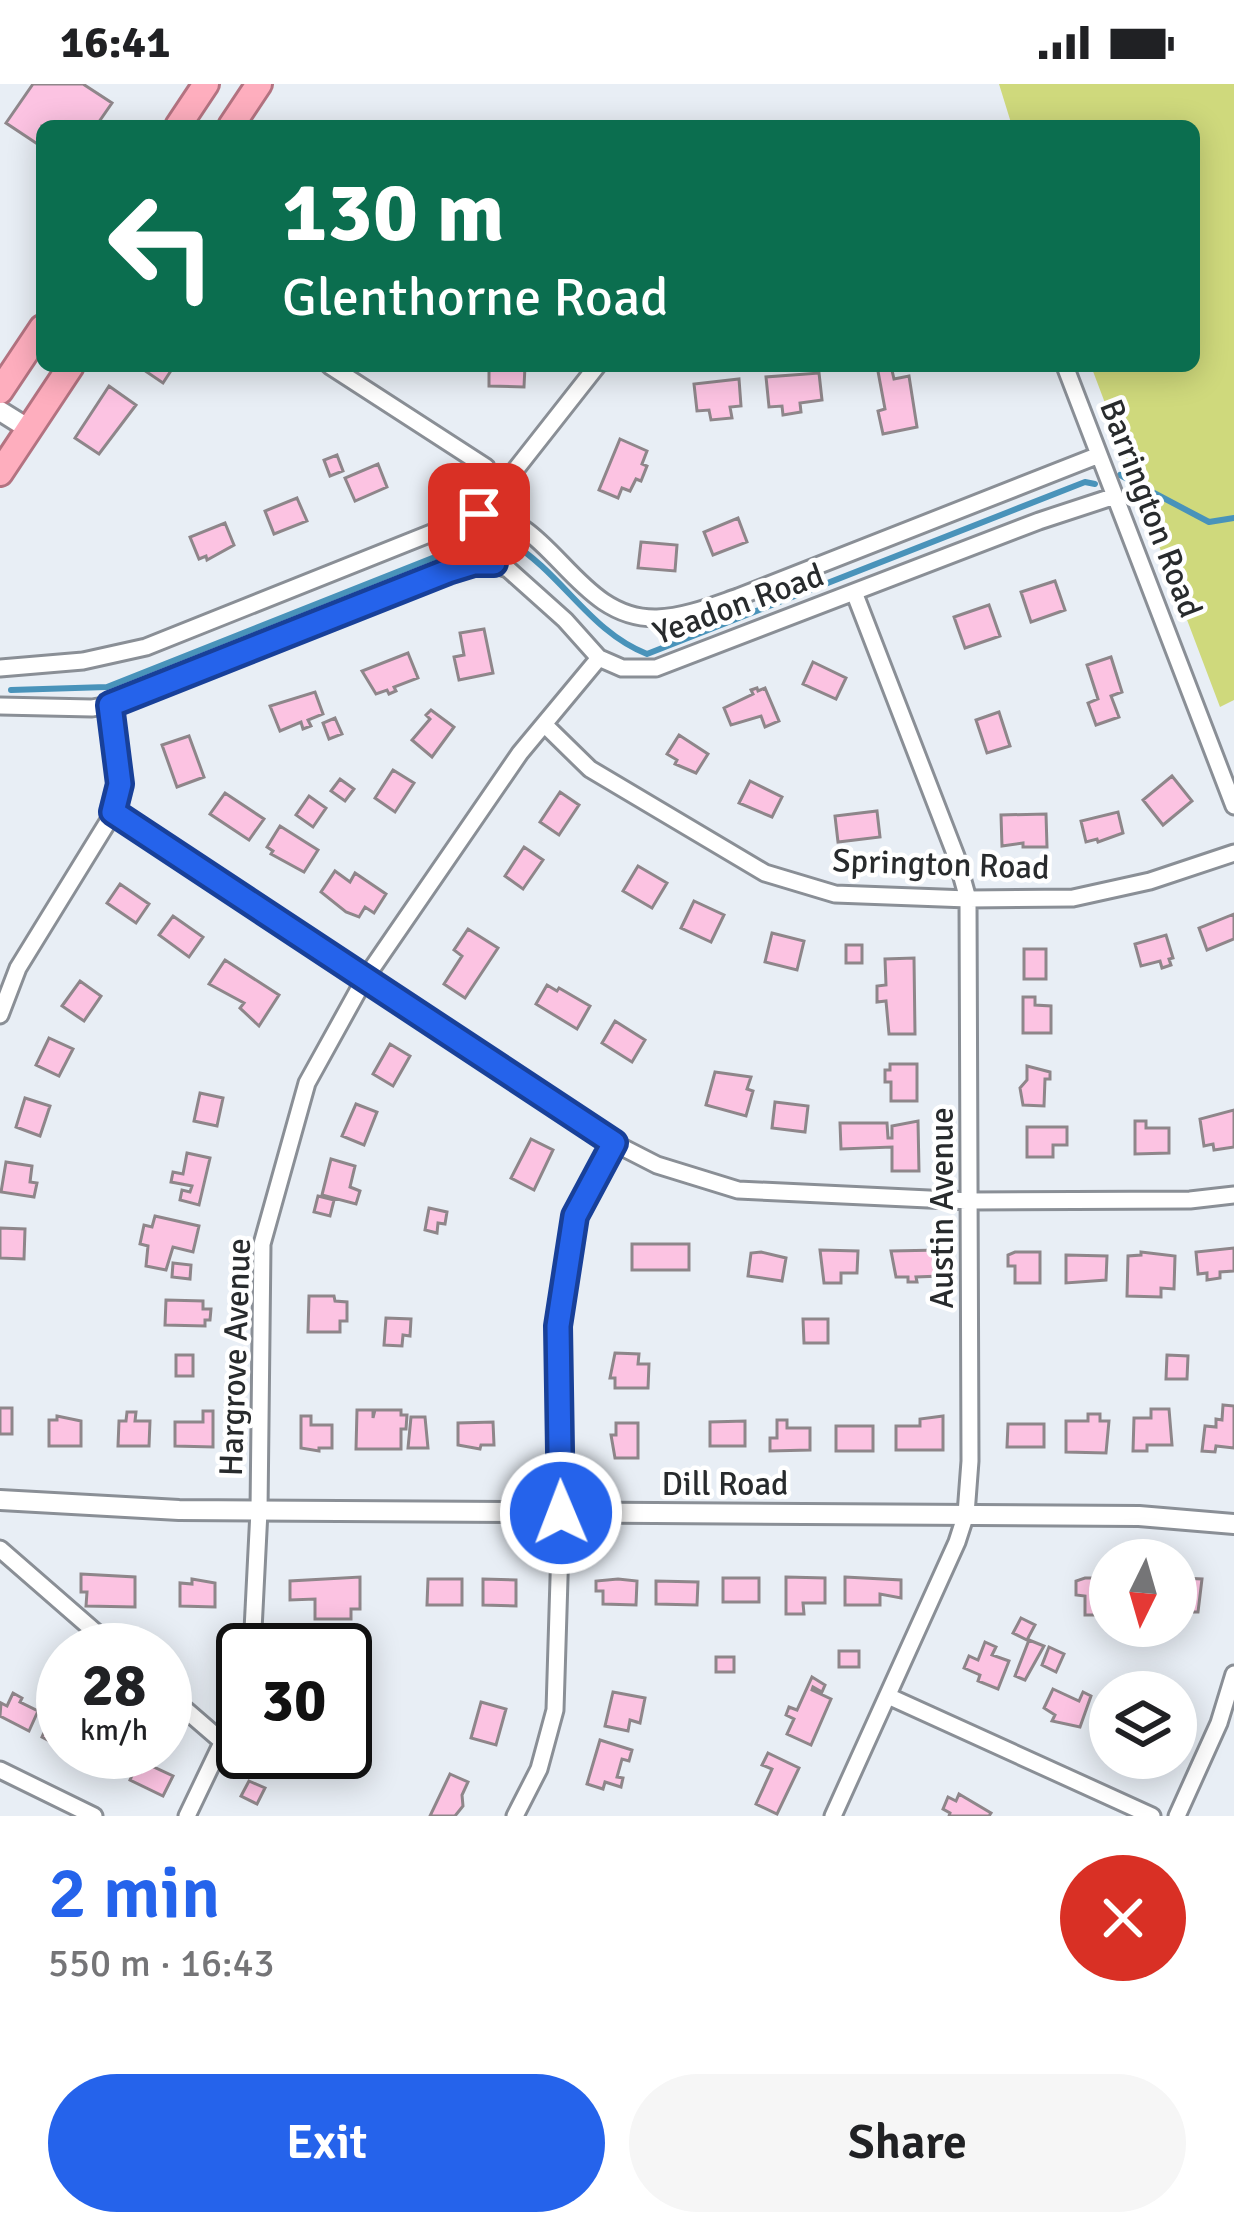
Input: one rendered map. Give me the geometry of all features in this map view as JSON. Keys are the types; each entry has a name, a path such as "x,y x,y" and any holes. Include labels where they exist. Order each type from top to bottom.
{"highway":[{"path":"182,120 206,84"},
{"path":"235,120 259,84"},
{"path":"0,391 36,337"},
{"path":"0,473 67,372"}],"street":[{"path":"339,372 486,467 500,514"},
{"path":"494,563 500,514 516,469 593,372"},
{"name":"Barrington Road","path":"1067,372 1234,806"},
{"path":"0,412 29,429"},
{"name":"Yeadon Road","path":"500,514 520,525 598,599 625,613 681,616 1099,455"},
{"name":"Yeadon Road","path":"599,658 622,668 656,668 1115,496"},
{"path":"0,668 82,662 146,647 479,514 500,514"},
{"path":"0,706 110,705 474,563 494,563 526,584 599,658"},
{"name":"Austin Avenue","path":"833,1816 966,1514 971,1201 968,899 956,856 854,592"},
{"name":"Hargrove Avenue","path":"253,1623 262,1244 307,1083 364,980 520,753 599,658"},
{"path":"0,1015 18,968 113,812 120,784 110,705"},
{"name":"Springton Road","path":"544,724 590,769 765,873 835,894 1073,898 1150,881 1234,853"},
{"path":"113,812 614,1143 657,1165 738,1190 971,1201 1190,1200 1234,1195"},
{"path":"515,1816 539,1769 555,1710 561,1513 558,1326 575,1216 614,1143"},
{"name":"Dill Road","path":"0,1501 259,1511 1139,1516 1234,1524"},
{"path":"0,1549 85,1623"},
{"path":"1177,1816 1219,1723 1234,1674"},
{"path":"888,1696 1152,1816"},
{"path":"192,1715 216,1736"},
{"path":"187,1816 216,1759"},
{"path":"0,1770 94,1816"}],"green space":[{"path":"999,84 1234,84 1234,700 1220,707 1093,372 1200,372 1200,120 1010,120"}],"building":[{"path":"33,84 83,84 112,103 100,120 36,120 36,143 6,123"},
{"path":"147,372 170,372 163,383"},
{"path":"489,372 525,372 524,387 489,386"},
{"path":"878,372 892,372 894,379 909,376 917,427 883,434 878,411 885,409"},
{"path":"819,373 822,400 800,403 801,412 783,415 782,406 769,407 766,377"},
{"path":"739,379 741,406 730,407 732,418 711,420 709,410 697,411 694,384"},
{"path":"109,386 136,405 99,454 75,438"},
{"path":"620,439 647,451 642,464 647,466 641,481 636,479 630,491 622,488 618,498 599,490"},
{"path":"337,455 343,471 330,476 324,460"},
{"path":"378,464 387,487 355,501 345,478"},
{"path":"297,498 307,521 274,534 265,511"},
{"path":"738,518 747,542 713,555 704,532"},
{"path":"225,523 234,545 207,560 206,556 199,559 190,537"},
{"path":"641,542 677,545 675,571 638,568"},
{"path":"1055,581 1065,610 1031,622 1021,592"},
{"path":"989,605 1000,636 965,648 954,617"},
{"path":"484,629 493,673 459,680 454,657 464,655 460,633"},
{"path":"408,653 418,678 394,687 396,691 389,694 387,690 376,694 362,671"},
{"path":"1111,657 1122,692 1111,696 1119,717 1096,725 1088,703 1098,699 1087,665"},
{"path":"813,662 846,678 836,699 803,684"},
{"path":"765,688 779,721 765,727 761,716 731,725 724,708"},
{"path":"315,692 323,714 308,720 311,726 303,729 301,722 280,731 270,706"},
{"path":"431,710 454,727 432,757 412,740 430,719 426,715"},
{"path":"999,712 1010,746 987,753 976,720"},
{"path":"335,718 342,734 329,739 323,723"},
{"path":"679,735 708,754 696,773 675,764 677,760 667,754"},
{"path":"189,736 204,777 177,787 162,745"},
{"path":"393,770 414,783 395,812 375,798"},
{"path":"1172,776 1192,801 1163,825 1143,800"},
{"path":"340,779 354,789 345,801 331,791"},
{"path":"750,781 782,797 772,817 739,803"},
{"path":"560,792 579,805 559,835 540,822"},
{"path":"225,793 264,819 249,840 210,814"},
{"path":"309,796 326,808 313,827 296,815"},
{"path":"877,811 880,837 838,842 835,816"},
{"path":"1118,812 1123,833 1086,842 1081,821"},
{"path":"1046,814 1047,847 1002,846 1001,815"},
{"path":"280,826 318,850 304,872 267,847"},
{"path":"524,847 543,860 523,889 505,876"},
{"path":"638,866 667,883 652,908 623,891"},
{"path":"335,871 350,882 355,873 386,894 374,913 365,907 359,917 346,912 321,892"},
{"path":"120,884 149,904 136,923 107,903"},
{"path":"694,901 724,915 711,942 681,928"},
{"path":"1234,914 1234,939 1207,950 1199,928"},
{"path":"173,916 203,937 189,957 159,935"},
{"path":"468,929 498,948 465,998 444,984 462,956 454,950"},
{"path":"772,933 804,941 797,970 765,962"},
{"path":"1166,935 1171,965 1162,968 1160,961 1141,966 1135,944"},
{"path":"846,945 862,945 862,963 846,963"},
{"path":"1024,949 1046,949 1046,979 1024,979"},
{"path":"914,958 915,1034 889,1034 886,1001 877,1002 877,986 886,985 885,959"},
{"path":"225,960 279,995 259,1026 240,1008 244,1003 209,984"},
{"path":"80,981 101,996 84,1021 62,1006"},
{"path":"547,985 590,1006 577,1029 536,1004"},
{"path":"1023,997 1035,997 1035,1005 1051,1006 1051,1033 1023,1033"},
{"path":"615,1021 645,1040 632,1062 602,1043"},
{"path":"49,1038 73,1049 59,1076 36,1065"},
{"path":"390,1044 410,1056 393,1086 373,1074"},
{"path":"890,1064 917,1064 917,1101 891,1101 891,1082 885,1082"},
{"path":"1027,1066 1050,1072 1050,1079 1045,1079 1044,1106 1023,1105 1020,1088 1027,1080"},
{"path":"715,1072 751,1077 747,1089 753,1091 746,1116 706,1105"},
{"path":"200,1093 223,1098 217,1126 194,1121"},
{"path":"25,1098 50,1106 40,1136 16,1127"},
{"path":"775,1102 808,1106 805,1132 772,1128"},
{"path":"356,1104 377,1112 364,1145 342,1136"},
{"path":"1234,1110 1234,1147 1214,1150 1213,1144 1204,1146 1200,1119"},
{"path":"918,1121 919,1171 892,1171 892,1147 841,1149 840,1123 887,1123 888,1138 892,1138 892,1126"},
{"path":"1135,1121 1146,1121 1146,1128 1169,1128 1169,1153 1135,1154"},
{"path":"1027,1127 1067,1127 1067,1145 1053,1145 1053,1157 1027,1157"},
{"path":"531,1139 553,1150 534,1190 511,1178"},
{"path":"187,1153 210,1158 199,1205 180,1200 182,1190 190,1192 192,1186 171,1182 173,1172 183,1174"},
{"path":"331,1159 355,1166 350,1187 360,1191 356,1204 322,1195"},
{"path":"6,1162 32,1166 30,1182 37,1183 34,1197 1,1192"},
{"path":"318,1196 334,1200 330,1216 314,1212"},
{"path":"429,1208 447,1212 437,1233 425,1230"},
{"path":"155,1216 199,1226 193,1252 173,1247 166,1270 146,1266 148,1246 140,1244 144,1225 152,1227"},
{"path":"0,1228 25,1229 24,1259 0,1258"},
{"path":"632,1244 689,1244 689,1270 632,1270"},
{"path":"1234,1248 1234,1271 1207,1280 1207,1273 1198,1274 1196,1252"},
{"path":"820,1250 858,1251 857,1273 841,1273 841,1283 824,1283"},
{"path":"940,1250 941,1276 916,1277 917,1282 896,1277 891,1251"},
{"path":"1040,1252 1040,1283 1015,1283 1015,1266 1008,1266 1008,1255"},
{"path":"1141,1252 1175,1256 1174,1289 1161,1288 1161,1297 1127,1296 1128,1256"},
{"path":"751,1253 786,1258 782,1281 748,1276"},
{"path":"1066,1255 1107,1256 1106,1280 1066,1283"},
{"path":"173,1263 191,1265 190,1279 172,1277"},
{"path":"309,1296 334,1296 335,1301 347,1302 347,1321 340,1321 340,1332 308,1332"},
{"path":"166,1300 203,1301 203,1309 211,1309 210,1320 205,1320 205,1326 165,1325"},
{"path":"386,1318 411,1319 410,1336 403,1335 402,1346 384,1345"},
{"path":"803,1319 828,1319 828,1343 804,1343"},
{"path":"615,1353 639,1354 638,1364 649,1364 648,1388 615,1388 615,1378 610,1378"},
{"path":"176,1355 193,1355 193,1376 176,1376"},
{"path":"1167,1355 1188,1356 1187,1379 1166,1379"},
{"path":"1223,1405 1234,1406 1234,1448 1216,1446 1215,1452 1202,1451 1205,1426 1216,1427 1216,1419 1222,1420"},
{"path":"0,1408 12,1408 12,1434 0,1434"},
{"path":"1151,1409 1169,1409 1172,1445 1147,1445 1147,1451 1133,1451 1134,1418 1151,1418"},
{"path":"357,1410 373,1410 373,1418 375,1410 401,1410 401,1415 407,1415 401,1449 356,1449"},
{"path":"203,1411 213,1411 213,1447 175,1446 175,1422 203,1422"},
{"path":"127,1412 136,1412 135,1421 150,1421 149,1446 118,1446 119,1421 126,1421"},
{"path":"1088,1414 1100,1414 1100,1421 1109,1421 1106,1453 1066,1452 1066,1421 1088,1421"},
{"path":"57,1416 81,1421 81,1446 49,1446 49,1420"},
{"path":"301,1416 311,1416 311,1425 332,1425 332,1448 301,1448"},
{"path":"943,1416 943,1450 896,1450 896,1426 920,1426 920,1419"},
{"path":"411,1417 425,1417 428,1448 408,1448"},
{"path":"777,1420 787,1420 787,1428 810,1428 810,1450 770,1451 770,1438 777,1438"},
{"path":"745,1421 745,1446 710,1446 710,1422"},
{"path":"493,1422 494,1445 480,1449 458,1445 458,1423"},
{"path":"616,1423 638,1423 638,1458 615,1458 611,1435 616,1435"},
{"path":"1008,1424 1044,1424 1044,1447 1007,1447"},
{"path":"836,1426 873,1426 873,1451 836,1451"},
{"path":"81,1574 135,1577 135,1607 86,1606"},
{"path":"360,1577 360,1609 351,1609 351,1619 315,1619 315,1599 290,1600 290,1581"},
{"path":"786,1577 825,1578 825,1603 803,1603 804,1614 786,1614"},
{"path":"845,1577 901,1580 901,1598 880,1594 880,1605 845,1605"},
{"path":"723,1578 759,1578 759,1602 723,1602"},
{"path":"1089,1578 1089,1615 1085,1615 1085,1596 1076,1595 1076,1581"},
{"path":"192,1579 215,1583 215,1607 180,1606 180,1583 192,1584"},
{"path":"428,1579 462,1579 462,1605 427,1605"},
{"path":"483,1579 516,1580 516,1606 483,1605"},
{"path":"1197,1579 1202,1579 1197,1612"},
{"path":"596,1581 637,1581 636,1605 603,1604 603,1591 596,1591"},
{"path":"656,1581 698,1582 697,1605 656,1604"},
{"path":"1021,1618 1035,1625 1027,1640 1013,1633"},
{"path":"1029,1640 1044,1646 1025,1680 1015,1676"},
{"path":"985,1642 996,1647 992,1655 1009,1661 998,1689 978,1681 980,1675 964,1668 969,1656 978,1660"},
{"path":"1049,1647 1064,1654 1056,1672 1042,1665"},
{"path":"839,1651 859,1651 859,1667 839,1667"},
{"path":"716,1657 734,1657 734,1672 716,1672"},
{"path":"812,1677 825,1685 822,1692 812,1690 831,1699 811,1745 787,1734 794,1719 786,1715 789,1707 797,1710"},
{"path":"1053,1689 1079,1701 1083,1692 1089,1695 1080,1727 1052,1721 1055,1715 1044,1708"},
{"path":"613,1692 645,1698 640,1723 630,1720 628,1731 605,1726"},
{"path":"13,1693 36,1710 29,1731 0,1716 1,1703 7,1706"},
{"path":"481,1702 506,1709 496,1745 471,1738"},
{"path":"600,1740 632,1750 629,1761 622,1759 617,1777 623,1778 621,1787 587,1784"},
{"path":"768,1753 799,1768 777,1814 756,1804 772,1769 762,1765"},
{"path":"450,1774 468,1782 463,1806 455,1816 430,1816"},
{"path":"130,1779 172,1779 163,1796"},
{"path":"249,1781 265,1788 257,1804 241,1796"},
{"path":"959,1794 991,1813 949,1816 943,1809 948,1797 956,1801"}],"waterway":[{"path":"1120,475 1209,522 1234,518"},
{"path":"509,541 609,631 647,654 1085,482 1095,484"},
{"path":"11,690 107,687 483,538"}],"route":[{"path":"479,514 500,514 494,563 484,561 448,571 110,705 120,784 113,812 614,1143 575,1216 558,1326 561,1513"}]}
